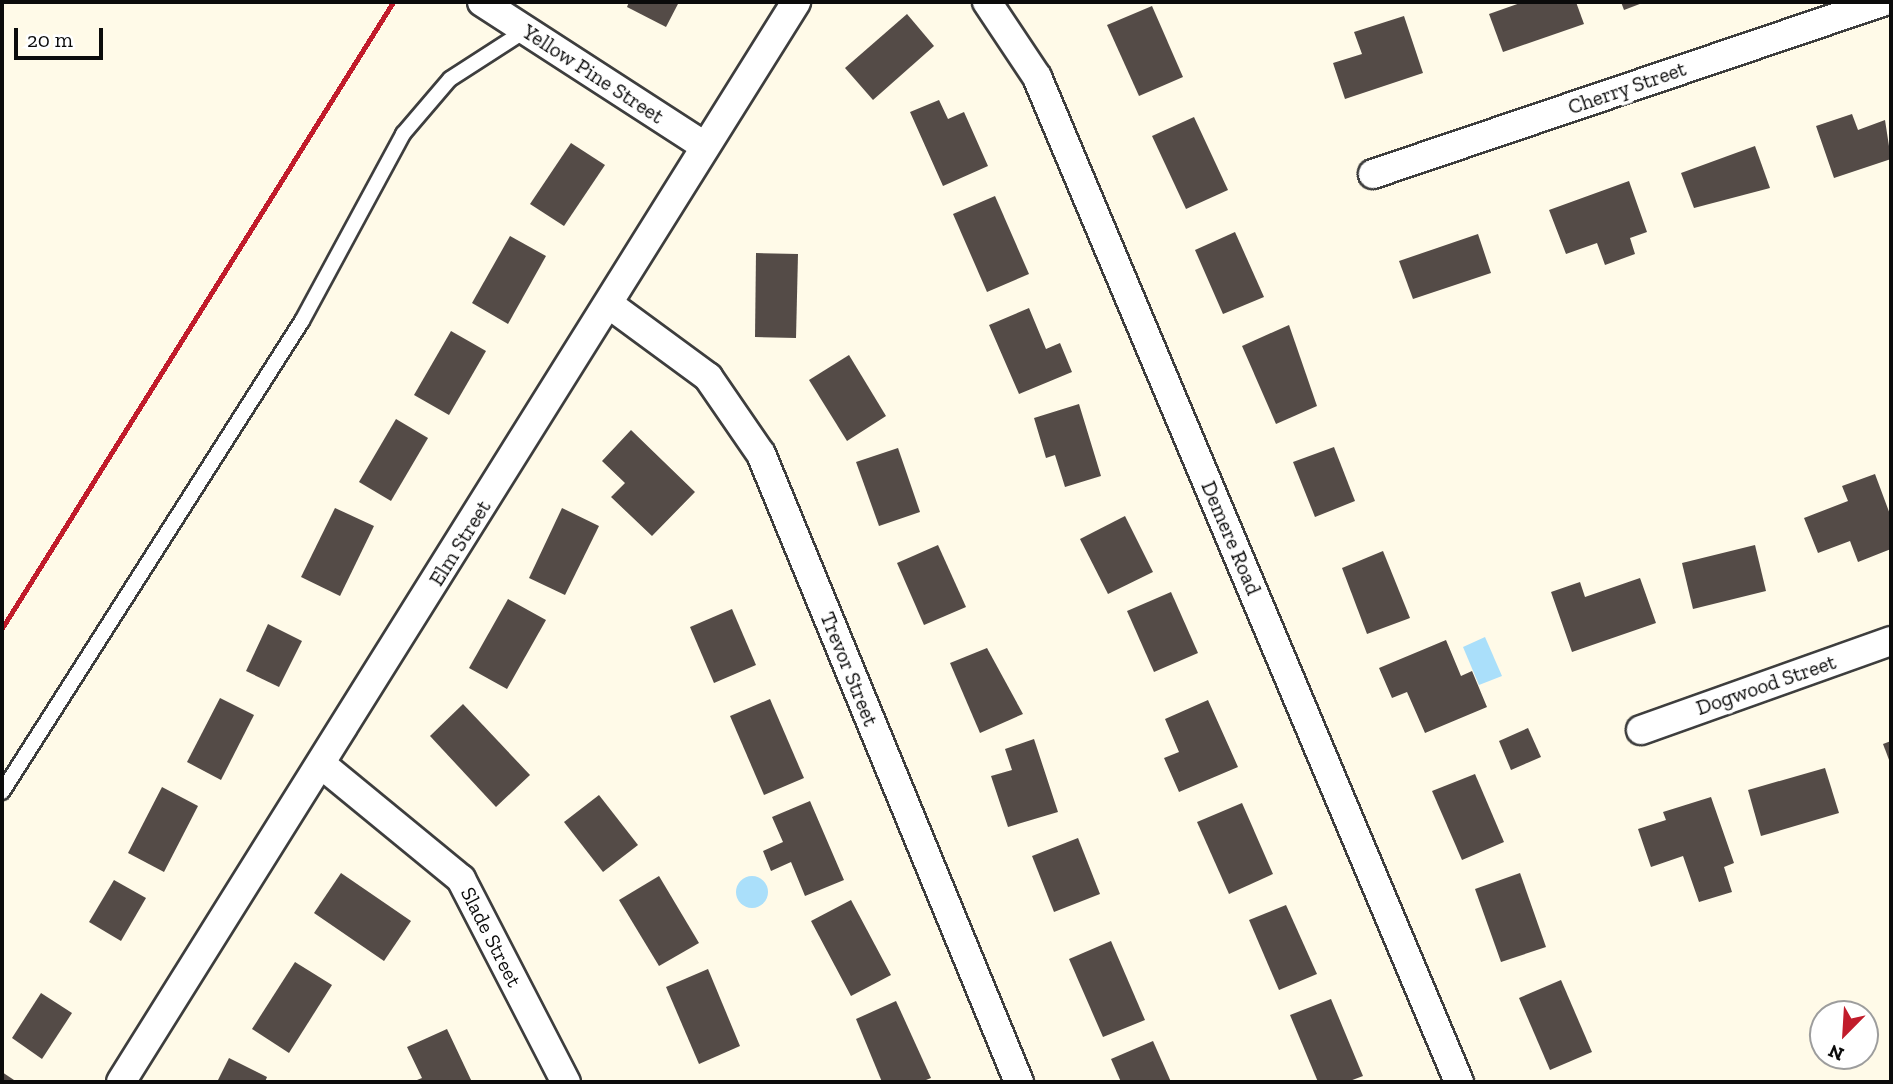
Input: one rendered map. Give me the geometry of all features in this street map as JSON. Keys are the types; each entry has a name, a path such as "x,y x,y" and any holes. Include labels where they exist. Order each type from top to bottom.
{"street":[{"name":"Yellow Pine Street","path":"482,2 705,146"},
{"name":"Elm Street","path":"121,1082 610,305 705,146 796,2"},
{"name":"Demere Road","path":"987,2 1037,77 1459,1082"},
{"name":"Cherry Street","path":"1373,174 1882,2"},
{"name":"Trevor Street","path":"610,305 708,377 761,454 1019,1082"},
{"name":"Dogwood Street","path":"1641,730 1891,641"},
{"name":"Slade Street","path":"321,764 461,879 566,1082"}],"lane":[{"path":"2,792 302,321 403,134 450,79 526,30"}],"water":[{"path":"1485,637 1502,676 1479,685 1463,647"},
{"path":"752,876 764,880 768,892 764,904 752,908 740,904 736,892 740,880"}],"building":[{"path":"629,2 679,2 666,27 627,7"},
{"path":"1523,2 1576,2 1584,24 1503,52 1489,14"},
{"path":"1621,2 1645,2 1624,10"},
{"path":"1152,6 1183,77 1139,96 1107,25"},
{"path":"907,14 934,46 873,100 845,68"},
{"path":"1404,16 1423,73 1345,99 1333,63 1362,54 1354,32"},
{"path":"939,100 948,119 964,112 988,166 943,186 910,112"},
{"path":"1852,114 1858,130 1885,120 1891,159 1834,178 1816,126"},
{"path":"1194,117 1228,190 1186,209 1152,136"},
{"path":"571,143 605,165 564,226 530,204"},
{"path":"1755,146 1770,188 1694,208 1681,173"},
{"path":"1629,181 1647,232 1630,238 1635,254 1605,265 1597,243 1566,254 1549,210"},
{"path":"995,196 1029,274 987,292 953,214"},
{"path":"1235,232 1264,297 1223,314 1195,250"},
{"path":"1478,234 1491,273 1413,299 1399,261"},
{"path":"510,236 546,256 508,324 472,303"},
{"path":"756,253 798,254 796,338 755,337"},
{"path":"1029,308 1046,349 1060,343 1072,372 1019,394 989,325"},
{"path":"1289,325 1317,406 1276,424 1242,346"},
{"path":"451,331 486,351 449,415 414,395"},
{"path":"849,355 886,416 847,441 809,380"},
{"path":"1079,404 1101,476 1065,487 1055,455 1046,458 1034,418"},
{"path":"396,419 428,438 391,501 359,482"},
{"path":"631,430 695,492 652,536 611,497 625,483 602,461"},
{"path":"1334,447 1355,501 1315,517 1293,462"},
{"path":"898,448 920,512 879,526 856,462"},
{"path":"1875,474 1891,517 1891,549 1858,562 1850,541 1818,553 1804,518 1848,501 1842,486"},
{"path":"335,508 374,526 340,596 301,577"},
{"path":"562,508 599,526 565,595 529,578"},
{"path":"1125,516 1153,572 1108,594 1080,539"},
{"path":"938,545 966,607 924,625 897,563"},
{"path":"1755,545 1766,591 1693,609 1682,563"},
{"path":"1383,551 1410,618 1367,634 1342,568"},
{"path":"1640,578 1656,623 1572,652 1551,592 1580,582 1585,597"},
{"path":"1171,592 1198,653 1154,672 1127,611"},
{"path":"508,599 546,620 507,689 469,668"},
{"path":"732,609 756,665 714,683 690,627"},
{"path":"268,624 302,641 279,687 246,671"},
{"path":"1446,640 1461,676 1472,671 1487,707 1425,733 1407,692 1392,698 1379,668"},
{"path":"987,648 1023,714 980,733 950,663"},
{"path":"220,698 254,715 221,780 187,762"},
{"path":"770,699 804,778 764,795 730,716"},
{"path":"1208,700 1238,767 1179,792 1164,758 1179,752 1165,719"},
{"path":"463,704 530,775 496,807 430,736"},
{"path":"1528,728 1541,757 1511,770 1499,741"},
{"path":"1034,739 1058,812 1008,827 991,776 1012,770 1005,749"},
{"path":"1891,741 1891,765 1883,744"},
{"path":"1825,768 1839,813 1761,836 1748,790"},
{"path":"1475,774 1504,842 1462,860 1432,791"},
{"path":"162,787 198,806 164,872 128,853"},
{"path":"599,795 638,845 603,872 564,822"},
{"path":"1711,797 1734,863 1724,867 1732,892 1699,902 1683,856 1651,867 1638,829 1666,820 1663,812"},
{"path":"810,801 844,880 805,896 791,862 771,871 763,851 783,842 772,817"},
{"path":"1242,803 1273,874 1229,894 1197,822"},
{"path":"1078,838 1100,894 1054,912 1032,856"},
{"path":"341,873 411,921 384,961 314,913"},
{"path":"1520,873 1546,947 1501,962 1475,889"},
{"path":"659,876 699,943 659,966 619,900"},
{"path":"114,880 146,898 121,941 89,922"},
{"path":"851,900 891,975 851,996 811,921"},
{"path":"1286,905 1317,974 1279,990 1249,920"},
{"path":"1111,941 1145,1020 1103,1037 1069,959"},
{"path":"295,962 332,985 289,1053 252,1029"},
{"path":"708,969 740,1046 699,1064 666,987"},
{"path":"1561,980 1592,1052 1550,1070 1519,998"},
{"path":"41,993 72,1013 42,1059 12,1038"},
{"path":"1331,999 1363,1076 1347,1082 1318,1082 1290,1015"},
{"path":"896,1001 931,1078 921,1082 882,1082 856,1019"},
{"path":"447,1029 472,1082 412,1082 422,1078 407,1047"},
{"path":"1153,1041 1171,1082 1121,1082 1111,1059"},
{"path":"229,1058 267,1077 265,1082 217,1082"},
{"path":"2,1072 17,1082 2,1082"}],"railway":[{"path":"2,628 393,2"}]}
